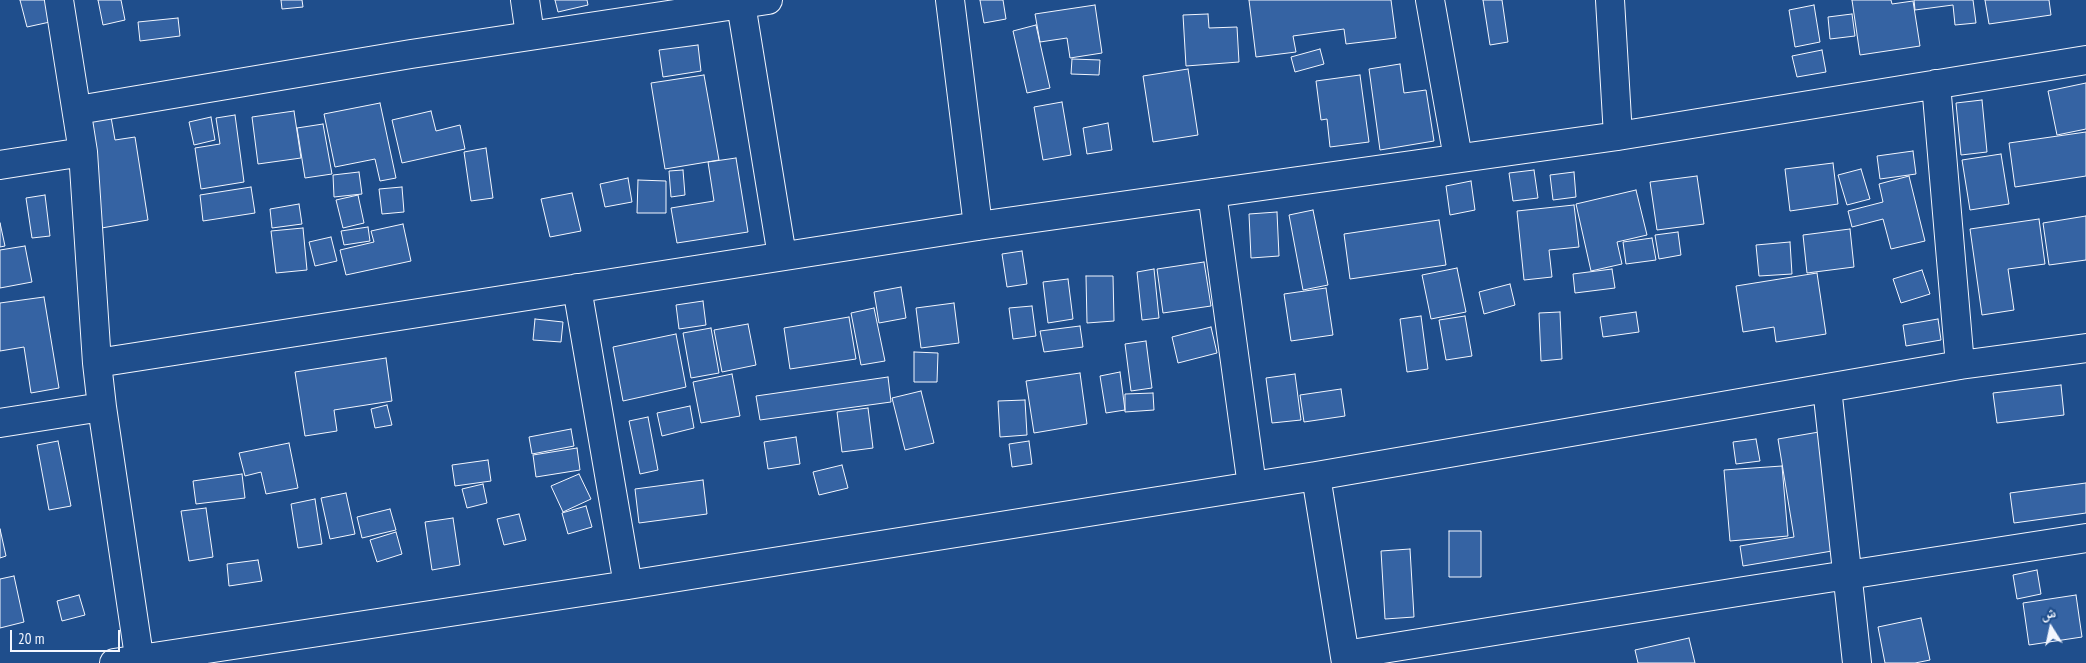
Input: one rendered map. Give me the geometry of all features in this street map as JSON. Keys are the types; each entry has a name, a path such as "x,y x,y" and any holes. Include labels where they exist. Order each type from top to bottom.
{"street":[{"path":"59,0 78,110 83,152 97,363 131,662 1316,476 1960,365 2086,348"},
{"path":"525,0 530,36"},
{"path":"78,110 530,36 768,0"},
{"path":"950,0 978,226"},
{"path":"1430,0 1458,158"},
{"path":"1610,0 1618,136"},
{"path":"742,4 782,256"},
{"path":"97,363 978,226 1618,136 2086,60"},
{"path":"1936,84 1960,365"},
{"path":"0,165 83,152"},
{"path":"1212,193 1252,486"},
{"path":"577,288 628,585"},
{"path":"1828,388 1857,663"},
{"path":"0,423 102,407"},
{"path":"1316,476 1346,659 1848,575 2086,538"}],"building":[{"path":"20,0 55,0 59,20 27,27"},
{"path":"98,0 121,0 125,20 103,25"},
{"path":"281,0 302,0 303,7 282,9"},
{"path":"555,0 587,0 588,5 558,12"},
{"path":"980,0 1003,0 1006,19 984,23"},
{"path":"1249,0 1391,0 1396,38 1346,44 1344,29 1293,36 1296,52 1256,57"},
{"path":"1483,0 1502,0 1508,42 1490,45"},
{"path":"1852,0 1891,0 1892,4 1913,1 1920,46 1860,55"},
{"path":"1914,0 1973,0 1976,23 1955,25 1953,5 1915,10"},
{"path":"1985,0 2049,0 2051,15 1989,24"},
{"path":"1095,5 1102,53 1070,58 1067,38 1040,42 1035,14"},
{"path":"1814,5 1820,42 1795,47 1789,10"},
{"path":"1208,14 1209,28 1237,27 1239,62 1186,66 1183,15"},
{"path":"1852,14 1855,36 1830,39 1828,17"},
{"path":"178,18 180,36 140,41 138,22"},
{"path":"1036,25 1050,88 1027,93 1013,31"},
{"path":"698,45 701,71 663,77 659,50"},
{"path":"1320,49 1324,64 1295,72 1291,57"},
{"path":"1822,50 1826,72 1797,77 1792,56"},
{"path":"1072,59 1100,60 1099,75 1071,74"},
{"path":"1400,64 1404,93 1426,90 1434,141 1380,150 1369,69"},
{"path":"1188,69 1198,135 1153,142 1143,76"},
{"path":"704,75 719,160 665,169 651,83"},
{"path":"1360,75 1369,142 1330,147 1327,119 1321,120 1316,81"},
{"path":"2086,83 2086,129 2057,135 2048,91"},
{"path":"1982,100 1987,152 1961,155 1956,103"},
{"path":"1062,102 1071,155 1043,160 1034,107"},
{"path":"380,103 396,178 380,181 375,159 335,167 324,114"},
{"path":"294,111 301,158 258,164 252,117"},
{"path":"431,111 436,131 460,125 465,149 402,163 392,120"},
{"path":"235,115 244,182 201,189 195,148 220,144 216,118"},
{"path":"111,117 115,140 135,137 148,220 90,230 73,123"},
{"path":"211,117 215,140 194,145 189,122"},
{"path":"1108,123 1112,150 1087,154 1083,128"},
{"path":"323,124 332,174 305,178 297,128"},
{"path":"2086,132 2086,176 2015,187 2009,143"},
{"path":"486,148 493,198 471,201 464,152"},
{"path":"1913,151 1916,174 1880,179 1877,156"},
{"path":"2001,154 2009,204 1970,210 1962,160"},
{"path":"736,158 748,232 677,243 671,208 714,201 708,162"},
{"path":"1833,163 1838,204 1790,211 1785,169"},
{"path":"1861,169 1870,199 1847,205 1838,175"},
{"path":"683,170 685,195 671,197 669,171"},
{"path":"1534,170 1538,198 1513,201 1509,173"},
{"path":"359,172 362,194 334,197 333,175"},
{"path":"1574,172 1576,197 1553,200 1550,175"},
{"path":"1697,176 1704,224 1657,230 1650,182"},
{"path":"1909,176 1925,241 1891,249 1883,219 1852,227 1848,211 1883,202 1879,184"},
{"path":"628,178 632,202 605,207 600,184"},
{"path":"638,180 666,181 666,213 637,213"},
{"path":"1471,181 1475,210 1450,215 1446,186"},
{"path":"251,187 255,213 203,221 200,195"},
{"path":"402,187 404,212 382,214 379,189"},
{"path":"1636,190 1647,235 1617,242 1622,264 1591,271 1576,204"},
{"path":"572,193 581,231 550,237 541,199"},
{"path":"45,195 50,236 32,238 26,198"},
{"path":"358,195 364,223 343,228 336,200"},
{"path":"299,204 302,224 272,228 270,209"},
{"path":"1574,205 1579,247 1549,250 1552,277 1524,280 1517,211"},
{"path":"1313,210 1328,285 1303,290 1289,215"},
{"path":"1277,212 1279,256 1251,258 1249,214"},
{"path":"2086,216 2086,260 2049,265 2043,223"},
{"path":"2039,219 2045,264 2008,269 2014,310 1982,315 1970,229"},
{"path":"1439,220 1446,265 1350,279 1344,234"},
{"path":"0,223 5,246 0,247"},
{"path":"403,224 411,261 346,275 340,250 374,242 371,231"},
{"path":"368,227 370,241 344,245 341,231"},
{"path":"303,228 307,270 276,273 271,231"},
{"path":"1850,229 1854,267 1807,273 1803,235"},
{"path":"1678,232 1681,255 1659,259 1655,235"},
{"path":"331,237 337,261 315,266 309,242"},
{"path":"1652,238 1656,260 1626,264 1623,242"},
{"path":"1790,242 1792,274 1759,276 1756,245"},
{"path":"25,246 32,282 0,288 0,250"},
{"path":"1022,251 1027,284 1007,287 1002,254"},
{"path":"1204,262 1211,306 1163,313 1157,269"},
{"path":"1457,268 1466,312 1431,319 1422,275"},
{"path":"1154,269 1159,318 1142,320 1137,272"},
{"path":"1612,269 1615,288 1575,293 1573,274"},
{"path":"1922,270 1930,294 1901,303 1893,279"},
{"path":"1817,273 1826,334 1776,342 1774,327 1743,332 1736,286"},
{"path":"1086,276 1113,276 1114,321 1087,323"},
{"path":"1068,279 1073,319 1048,323 1043,282"},
{"path":"1510,284 1515,305 1484,314 1479,292"},
{"path":"901,287 906,318 879,323 874,292"},
{"path":"1326,288 1333,335 1291,341 1284,294"},
{"path":"44,297 59,388 31,393 24,347 0,351 0,303"},
{"path":"703,301 706,325 679,329 676,305"},
{"path":"954,303 959,343 921,348 916,308"},
{"path":"1032,306 1036,336 1013,339 1009,308"},
{"path":"874,308 885,361 861,365 851,313"},
{"path":"1560,312 1562,359 1541,361 1539,313"},
{"path":"1636,312 1639,332 1603,337 1600,317"},
{"path":"1421,316 1428,369 1407,372 1400,319"},
{"path":"1465,316 1472,356 1446,360 1439,320"},
{"path":"849,317 856,359 790,369 784,328"},
{"path":"535,319 563,322 561,342 533,340"},
{"path":"1938,319 1941,340 1906,346 1903,325"},
{"path":"748,324 756,365 722,372 714,330"},
{"path":"1080,326 1083,347 1044,352 1040,331"},
{"path":"1211,327 1217,353 1178,363 1172,337"},
{"path":"711,328 719,373 691,378 683,333"},
{"path":"676,334 686,387 623,401 613,347"},
{"path":"1146,341 1152,388 1131,391 1125,344"},
{"path":"914,352 938,353 937,382 914,382"},
{"path":"386,358 392,401 334,410 337,431 305,436 295,372"},
{"path":"1120,372 1125,410 1106,413 1100,376"},
{"path":"1080,373 1087,424 1034,433 1026,381"},
{"path":"732,374 740,416 701,423 693,382"},
{"path":"1295,374 1301,420 1272,423 1266,378"},
{"path":"888,377 891,402 760,420 756,396"},
{"path":"2061,385 2064,415 1997,423 1993,393"},
{"path":"1341,389 1345,416 1304,422 1300,395"},
{"path":"921,391 934,443 905,450 892,398"},
{"path":"1153,393 1154,410 1125,412 1125,394"},
{"path":"1025,400 1027,435 1000,437 998,401"},
{"path":"387,405 392,425 375,428 371,409"},
{"path":"690,406 694,428 662,436 657,413"},
{"path":"868,408 873,448 842,452 837,412"},
{"path":"648,417 658,470 640,474 629,421"},
{"path":"571,429 574,446 532,454 529,437"},
{"path":"1819,432 1838,550 1743,566 1740,546 1794,537 1778,439"},
{"path":"796,437 800,464 768,469 764,442"},
{"path":"1756,439 1760,461 1736,464 1733,442"},
{"path":"58,441 71,506 49,510 37,445"},
{"path":"1029,441 1032,464 1012,467 1009,444"},
{"path":"289,443 298,488 266,494 261,472 245,476 239,453"},
{"path":"577,448 580,470 536,477 533,455"},
{"path":"488,460 491,481 455,486 452,465"},
{"path":"842,465 848,488 819,495 813,472"},
{"path":"1782,466 1788,536 1730,541 1724,470"},
{"path":"242,474 245,498 196,504 193,481"},
{"path":"579,474 591,499 563,512 551,486"},
{"path":"703,480 707,514 639,523 635,489"},
{"path":"2086,483 2086,513 2014,523 2010,493"},
{"path":"483,484 487,503 467,508 462,489"},
{"path":"346,493 355,534 330,539 321,498"},
{"path":"315,499 322,544 298,548 291,504"},
{"path":"586,506 592,527 568,534 562,513"},
{"path":"206,508 213,557 189,561 181,511"},
{"path":"390,509 396,530 362,538 357,517"},
{"path":"519,514 526,540 504,545 497,519"},
{"path":"453,518 460,565 432,570 425,522"},
{"path":"0,529 6,556 0,558"},
{"path":"1449,531 1481,531 1481,577 1449,577"},
{"path":"396,532 402,554 377,562 370,540"},
{"path":"1410,549 1414,617 1385,619 1381,551"},
{"path":"258,560 262,581 229,586 227,564"},
{"path":"2037,570 2041,594 2017,599 2013,575"},
{"path":"14,576 24,622 0,628 0,579"},
{"path":"79,595 85,615 62,621 57,601"},
{"path":"2076,595 2082,637 2029,645 2023,603"},
{"path":"1921,618 1930,660 1915,663 1885,663 1878,627"},
{"path":"1689,638 1695,663 1638,663 1635,650"}]}
